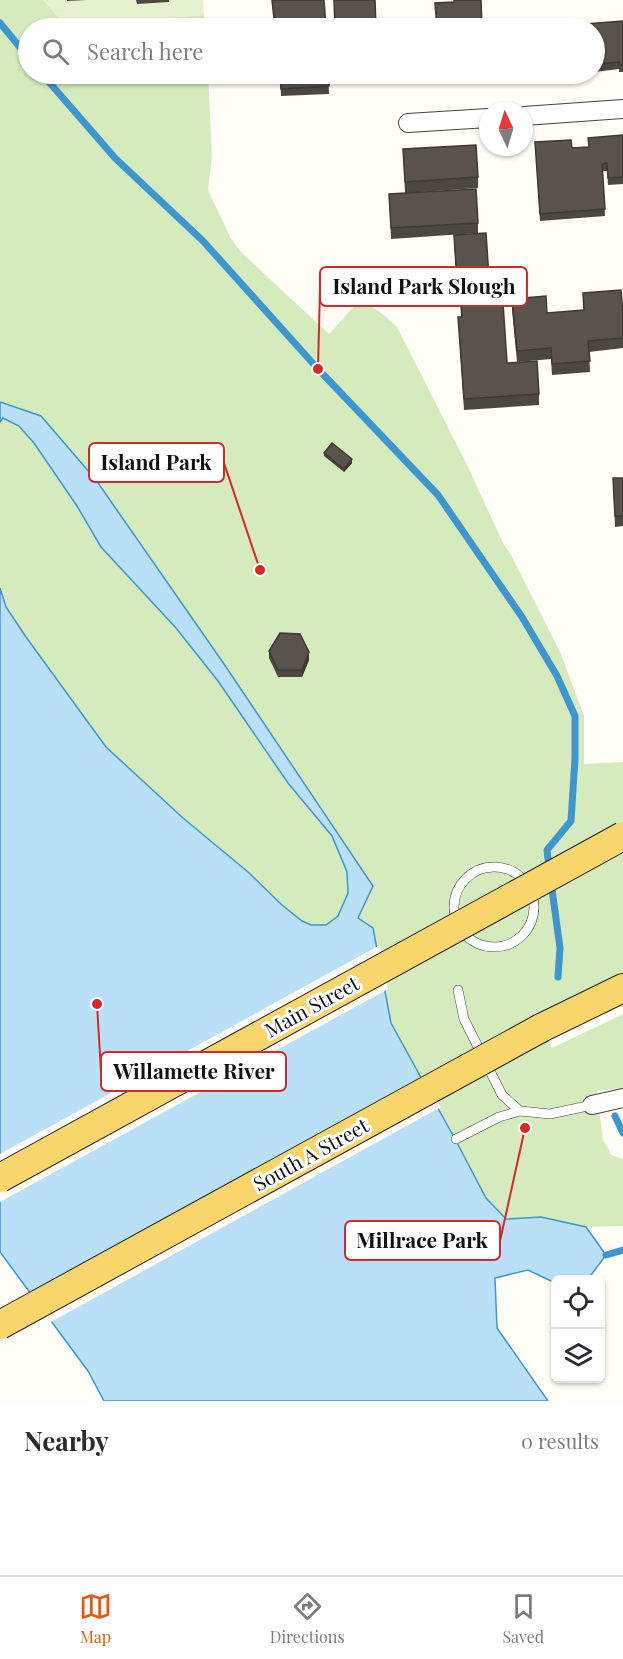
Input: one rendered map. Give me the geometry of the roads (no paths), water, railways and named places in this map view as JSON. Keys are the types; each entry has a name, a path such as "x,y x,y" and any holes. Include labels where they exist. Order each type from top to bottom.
{"main road":[{"name":"Main Street","path":"0,1178 623,836"},
{"name":"South A Street","path":"0,1325 541,1028 623,988"}],"street":[{"path":"533,115 623,109"},
{"path":"408,123 479,119"},
{"path":"592,1105 623,1098"}],"lane":[{"path":"489,867 501,867 512,870 528,885 533,896 534,908 532,919 520,937 510,944 488,946 467,936 455,917 454,906 461,884 468,876 489,867"},
{"path":"458,990 464,1019 502,1095 520,1111"},
{"path":"456,1139 499,1118 520,1111 550,1114 592,1105"}],"water":[{"path":"0,402 41,416 96,480 224,664 373,886 358,918 373,928 391,1023 486,1198 506,1219 541,1217 586,1227 606,1255 591,1275 551,1275 551,1281 528,1270 495,1278 497,1328 548,1401 104,1401 88,1371 0,1252 0,588 6,607 26,637 106,747 183,818 248,872 282,905 302,921 311,925 326,925 338,916 348,893 347,872 332,836 288,783 218,681 176,628 101,547 77,506 34,443 19,426 3,418 0,422"}],"waterway":[{"path":"0,23 18,45"},
{"path":"51,84 115,158 203,241 318,369 438,495 522,617 557,676 575,716 571,821 547,850 549,868"},
{"path":"551,882 560,948 558,977"},
{"path":"615,1116 623,1133"},
{"path":"606,1255 623,1250"}],"place":[{"name":"Island Park Slough","path":"318,369"},
{"name":"Island Park","path":"260,570"},
{"name":"Willamette River","path":"97,1004"},
{"name":"Millrace Park","path":"525,1128"}]}
